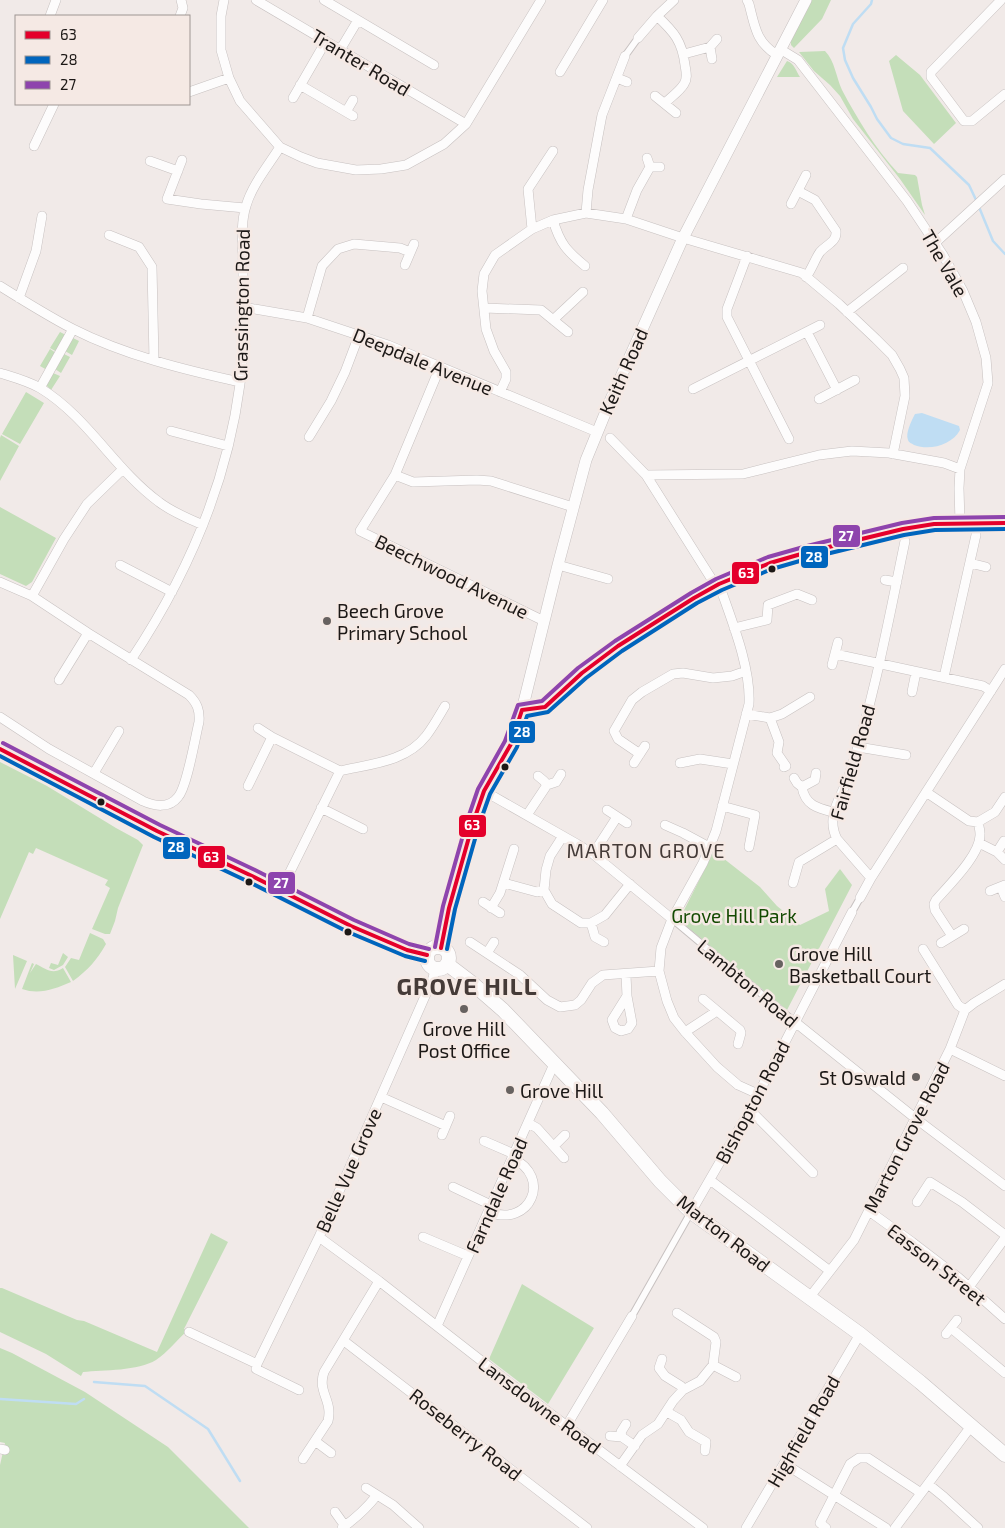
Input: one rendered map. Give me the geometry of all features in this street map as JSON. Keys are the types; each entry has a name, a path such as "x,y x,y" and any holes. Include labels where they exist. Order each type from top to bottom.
{"main road":[{"path":"0,749 157,831 371,934 407,950 427,955"},
{"path":"434,948 441,948 448,954 441,966 427,962 427,955 434,948"},
{"name":"Marton Road","path":"441,966 472,982 503,1010 602,1114 660,1181 691,1212 860,1334 972,1425 1005,1455"}],"street":[{"path":"50,15 56,0"},
{"path":"180,15 183,8 181,0"},
{"path":"224,0 220,16 221,50 229,78 240,101 280,147 301,157 336,167 356,170 381,169 406,164 444,144 466,124 541,0"},
{"name":"Tranter Road","path":"256,0 466,124"},
{"path":"324,0 434,65"},
{"path":"560,72 603,0"},
{"path":"586,213 588,190 602,115 625,56 657,16 674,0"},
{"name":"The Vale","path":"747,0 758,37 767,49 798,60 907,201 963,290 976,322 986,358 988,383 960,469 960,522"},
{"name":"Keith Road","path":"441,948 449,908 473,823 484,791 511,744 522,710 586,460 683,238 806,0"},
{"path":"1001,0 931,72 931,77 964,121 972,122 1005,94"},
{"path":"657,16 672,30 679,40 684,54 687,76 685,82 665,103"},
{"path":"340,50 358,20"},
{"path":"684,54 710,47 717,39"},
{"path":"293,98 326,41"},
{"path":"710,47 712,59"},
{"path":"566,62 575,67"},
{"path":"190,92 229,78"},
{"path":"616,78 627,82"},
{"path":"300,86 349,114 353,100"},
{"path":"655,96 676,113"},
{"path":"34,146 54,105"},
{"name":"Grassington Road","path":"131,660 155,624 172,592 203,526 223,470 240,382 244,341 242,233 245,208 255,186 280,147"},
{"path":"532,229 528,189 553,151"},
{"path":"182,160 167,199 245,208"},
{"path":"150,161 178,171"},
{"path":"626,219 648,162 660,167"},
{"path":"791,204 806,174"},
{"path":"935,243 1005,179"},
{"path":"798,191 815,200 836,231 837,236 820,252 806,276"},
{"path":"500,392 506,379 506,372 494,351 486,329 482,291 484,274 495,255 532,229 553,220 586,213 626,219 802,273 847,312 892,356 898,363 904,378 904,405 893,454"},
{"path":"19,298 36,250 41,216"},
{"path":"553,220 558,238 572,255 585,266"},
{"path":"109,235 139,247 152,267 154,360"},
{"path":"308,318 322,266 338,249 354,244 412,248 405,265"},
{"path":"747,256 730,302 727,317 789,439"},
{"path":"847,312 903,268"},
{"path":"0,286 73,329 154,360 240,382"},
{"path":"553,320 582,292"},
{"name":"Deepdale Avenue","path":"243,307 308,318 388,344 597,432"},
{"path":"484,308 541,310 568,332"},
{"path":"693,389 820,325"},
{"path":"40,388 73,329"},
{"path":"806,332 837,390"},
{"path":"309,437 342,379 359,335"},
{"path":"440,366 396,475 413,482 491,481 573,507"},
{"path":"0,373 40,388 64,406 88,429 123,469 160,502 203,526"},
{"path":"820,399 855,380"},
{"path":"171,431 228,446"},
{"path":"610,438 646,475 718,585 734,628 746,671 750,689 746,714 716,831 703,863 672,919 661,948 659,971 667,1001 674,1018 684,1032 717,1067 738,1085 758,1094"},
{"path":"646,475 743,474 819,455 852,451 893,454 944,463 960,469"},
{"path":"32,596 64,539 87,504 123,469"},
{"name":"Beechwood Avenue","path":"396,475 360,531 544,621"},
{"path":"522,710 545,707 582,673 643,629 718,585 770,563 903,529 960,522 1005,523"},
{"path":"944,677 976,535"},
{"name":"Fairfield Road","path":"871,878 837,839 831,821 858,747 905,541"},
{"path":"970,563 986,567"},
{"path":"120,566 172,592"},
{"path":"558,566 608,578"},
{"path":"885,580 896,582"},
{"path":"0,582 32,596 131,660 189,694 196,702 200,712 183,788 178,798 168,804 155,806 142,801 49,749 0,717"},
{"path":"734,628 767,620 768,605 797,594 812,600"},
{"path":"59,680 88,633"},
{"path":"832,665 838,642"},
{"path":"835,654 983,686 991,691"},
{"path":"852,912 871,878 1005,670"},
{"path":"634,763 642,750 618,739 614,731 632,700 673,674 683,673 713,678 732,676 746,671"},
{"path":"912,692 916,672"},
{"path":"746,714 770,718 782,714 810,698"},
{"path":"258,728 272,737 340,770 390,760 408,752 425,737 445,706"},
{"path":"770,718 779,742 777,753 786,766 784,767"},
{"path":"94,773 118,731"},
{"path":"248,786 272,737"},
{"path":"858,747 906,755"},
{"path":"680,763 700,759 733,764"},
{"path":"281,890 340,770"},
{"path":"802,786 814,780 816,773"},
{"path":"527,815 547,785 556,782 560,774"},
{"path":"538,776 547,785"},
{"path":"794,778 802,786"},
{"path":"802,786 803,793 815,807 833,812"},
{"name":"Lambton Road","path":"484,791 593,854 795,1022 1005,1186"},
{"path":"926,792 969,821 978,822 995,812 1005,796"},
{"path":"722,806 755,814 748,847"},
{"path":"321,808 363,829"},
{"path":"607,810 627,823"},
{"path":"593,854 617,817"},
{"path":"952,936 935,910 934,904 958,876 979,843 978,822"},
{"path":"664,825 683,832 709,847"},
{"path":"563,836 550,856 546,870 544,890 552,904 581,923 591,923 605,915 630,884"},
{"path":"793,883 799,862 837,839"},
{"path":"997,852 1004,841"},
{"path":"979,843 997,852 1005,860"},
{"path":"492,908 504,884 514,849"},
{"path":"499,859 510,862"},
{"path":"504,884 537,892 544,890"},
{"path":"990,891 1003,886 1005,897"},
{"path":"483,902 500,913"},
{"name":"Bishopton Road","path":"691,1212 750,1110 852,912"},
{"path":"591,923 595,937 604,942"},
{"path":"941,943 964,929"},
{"path":"470,942 520,975 553,1005 560,1008 575,1005 581,1000 592,983 604,975 659,971"},
{"path":"487,953 494,942"},
{"path":"923,949 958,1005 965,1010 1005,984"},
{"name":"Belle Vue Grove","path":"256,1367 319,1236 433,978 441,966"},
{"path":"626,974 627,996"},
{"path":"702,998 740,1030 742,1033 738,1044"},
{"name":"Marton Grove Road","path":"809,1298 854,1240 950,1049 965,1010"},
{"path":"684,1032 717,1011"},
{"path":"950,1049 1005,1076"},
{"name":"Farndale Road","path":"437,1326 554,1064"},
{"path":"381,1097 444,1130 450,1116"},
{"path":"750,1110 813,1173"},
{"path":"528,1123 537,1128 564,1158"},
{"path":"554,1146 565,1135"},
{"path":"453,1187 501,1216 513,1214 523,1209 532,1196 534,1184 531,1173 525,1165 513,1156 484,1141"},
{"path":"710,1180 830,1271"},
{"path":"917,1202 930,1182 962,1202 1005,1236 969,1286"},
{"path":"567,1425 691,1212"},
{"name":"Easson Street","path":"869,1212 969,1286 1005,1319"},
{"name":"Lansdowne Road","path":"319,1236 515,1387 703,1528"},
{"path":"423,1237 468,1256"},
{"path":"303,1459 328,1421 330,1414 329,1404 321,1385 324,1372 379,1281"},
{"path":"620,1466 642,1435 658,1424 673,1401 683,1390 700,1381 713,1365 716,1342 714,1336 681,1316 690,1308"},
{"path":"958,1320 948,1331 1005,1373"},
{"path":"189,1332 299,1390"},
{"name":"Highfield Road","path":"746,1528 860,1334"},
{"name":"Roseberry Road","path":"344,1341 587,1528"},
{"path":"662,1359 659,1368 665,1376 681,1386 683,1390"},
{"path":"713,1365 736,1377"},
{"path":"667,1412 681,1420 689,1432 709,1440 705,1451"},
{"path":"622,1437 621,1432 626,1424"},
{"path":"895,1528 972,1425"},
{"path":"610,1436 622,1437 635,1446"},
{"path":"315,1441 331,1453"},
{"path":"826,1528 820,1523 850,1464 859,1458 868,1458 921,1492"},
{"path":"785,1464 886,1528"},
{"path":"928,1484 944,1496 978,1528"},
{"path":"366,1488 393,1505 419,1528"},
{"path":"336,1512 344,1527 364,1511 377,1495"},
{"path":"866,1528 873,1520"}],"green space":[{"path":"810,0 831,0 822,19 794,48 791,45 791,38"},
{"path":"825,51 833,64 842,90 874,144 898,173 915,175 917,177 925,215 900,179 853,119 840,96 814,71 799,52"},
{"path":"896,55 920,75 956,123 934,144 903,111 889,61"},
{"path":"787,61 793,65 800,77 777,77"},
{"path":"60,332 66,335 57,352 50,348"},
{"path":"73,338 79,341 72,355 65,351"},
{"path":"50,349 56,353 47,370 40,366"},
{"path":"64,354 70,357 61,373 55,369"},
{"path":"53,373 60,376 51,390 46,385"},
{"path":"26,392 44,403 20,444 2,434"},
{"path":"1,435 19,446 0,481 0,438"},
{"path":"0,507 56,538 32,582 26,586 0,574"},
{"path":"0,762 47,786 138,840 143,845 118,908 110,934 92,929 110,888 105,885 108,880 36,848 33,854 29,852 0,919"},
{"name":"Grove Hill Park","path":"714,851 760,887 777,906 800,925 829,911 825,889 840,869 852,885 787,1010 679,920"},
{"path":"90,933 103,939 106,944 92,964 73,981 65,967 71,958 79,960"},
{"path":"63,953 68,957 63,965 54,970 49,968 51,963 58,965"},
{"path":"13,955 27,961 15,989"},
{"path":"32,963 34,964 30,973 36,964 52,971 63,968 71,982 53,989 41,991 22,989"},
{"path":"211,1233 228,1242 184,1329 187,1331 164,1354 149,1364 121,1369 83,1372 81,1376 46,1354 0,1332 0,1288 2,1288 157,1352"},
{"path":"522,1284 594,1328 548,1404 489,1359"},
{"path":"0,1348 85,1392 168,1447 249,1528 0,1528 0,1465 5,1443 0,1442"}],"water":[{"path":"922,413 959,426 960,430 952,440 940,445 920,447 914,445 908,440 908,430 915,414"}],"waterway":[{"path":"872,0 871,4 853,24 843,48 845,60 853,78 877,119 891,138 903,144 930,148 969,185 977,202"},
{"path":"979,207 993,241 1005,254"},
{"path":"94,1382 145,1386 208,1429 240,1481"},
{"path":"0,1399 76,1404 84,1399"}],"transit line":[{"name":"27","path":"435,947 443,906 467,821 478,789 505,741 518,705 542,701 578,668 615,641 716,579 768,557 902,523 934,518 1005,517"},
{"name":"63","path":"522,710 545,707 582,673 618,646 719,584 770,563 903,529 934,524 1005,523"},
{"name":"28","path":"447,949 455,909 479,825 490,794 517,747 527,716 548,712 586,678 622,651 697,603 722,590 772,569 904,535 935,530 1005,529"},
{"name":"63","path":"441,948 449,908 473,823 484,791 511,744 522,710"},
{"name":"27","path":"3,743 160,825 354,920 409,944 429,949"},
{"name":"63","path":"0,749 157,831 351,926 407,950 427,955"},
{"name":"28","path":"0,756 154,837 348,932 405,956 425,961"}],"place":[{"name":"Beech Grove Primary School","path":"327,621"},
{"name":"Grove Hill Basketball Court","path":"779,964"},
{"name":"Grove Hill Post Office","path":"464,1009"},
{"name":"St Oswald","path":"916,1077"},
{"name":"Grove Hill","path":"510,1090"}],"district":[{"name":"MARTON GROVE","path":"646,850"},
{"name":"GROVE HILL","path":"467,985"}]}
